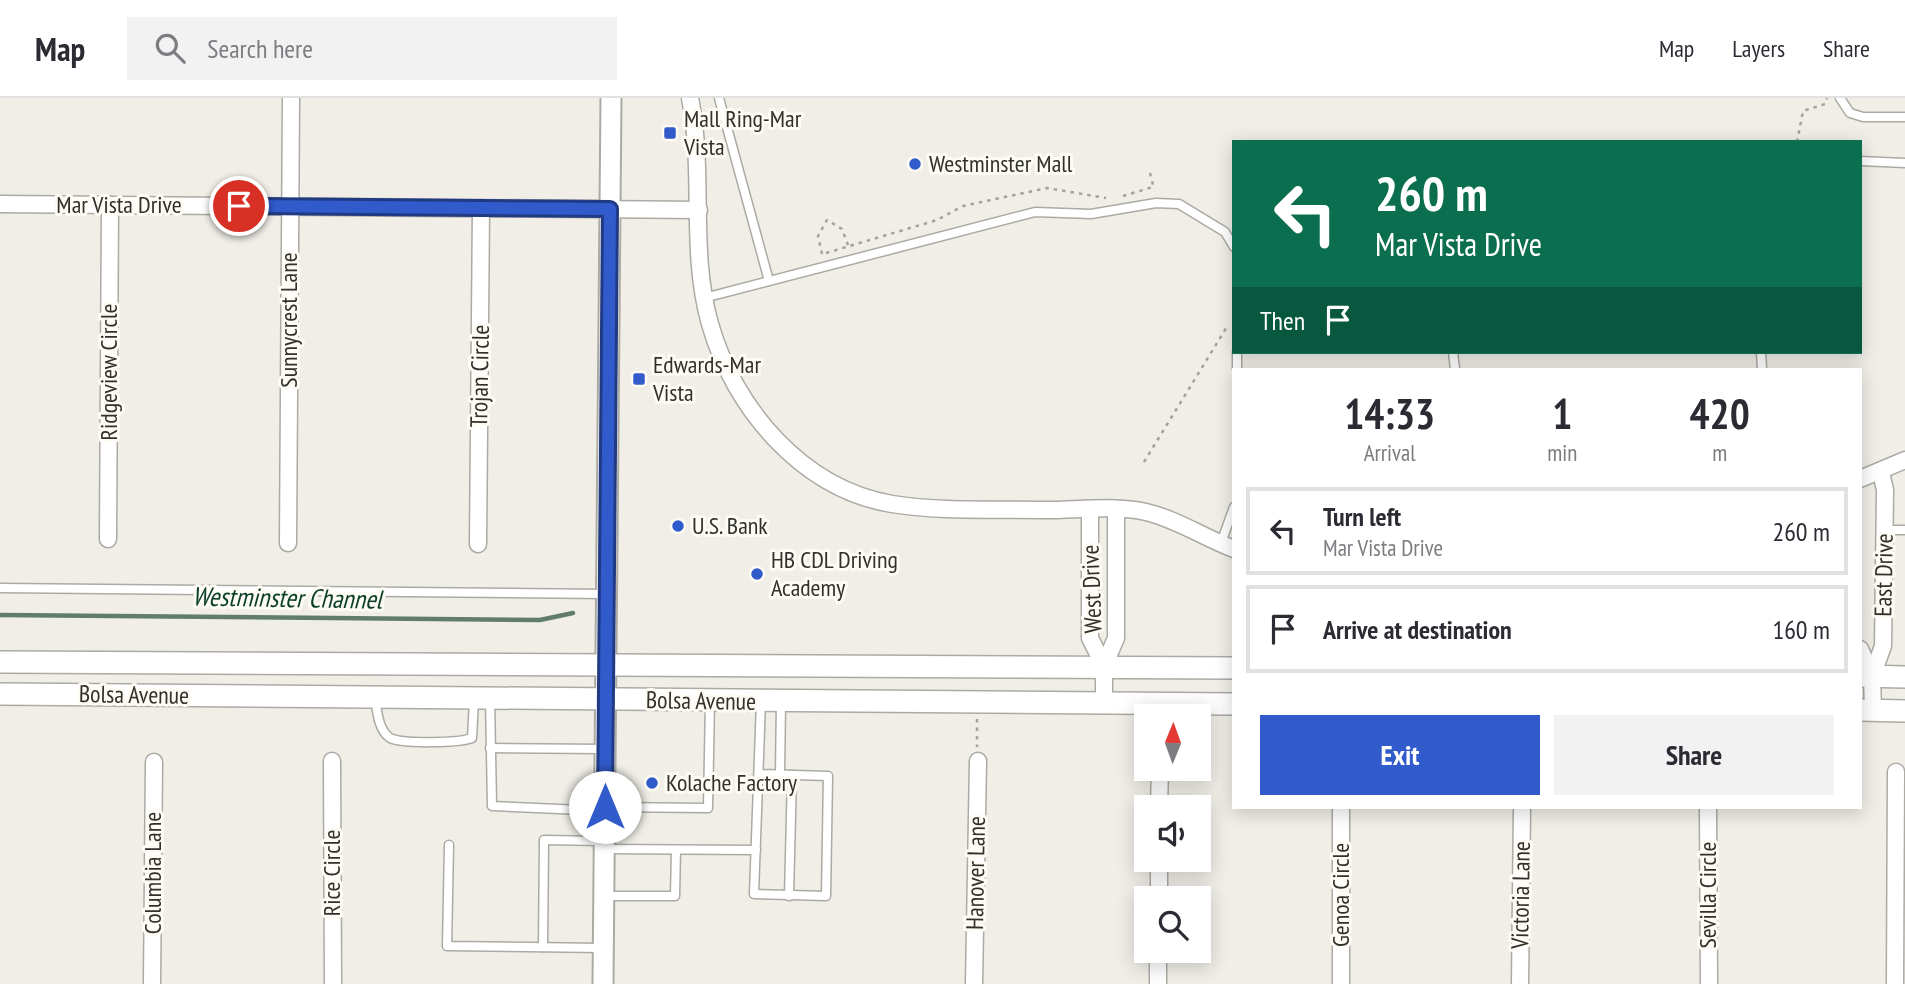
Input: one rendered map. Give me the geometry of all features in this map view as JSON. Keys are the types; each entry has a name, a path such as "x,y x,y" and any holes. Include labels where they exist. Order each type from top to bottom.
{"main road":[{"name":"Bolsa Avenue","path":"0,662 1232,668"},
{"path":"1866,676 1905,677"},
{"name":"Bolsa Avenue","path":"0,694 1232,704"},
{"path":"1866,710 1905,711"}],"street":[{"name":"Sunnycrest Lane","path":"288,542 291,98"},
{"path":"603,984 611,98"},
{"path":"690,98 699,150 704,298 724,368 750,410 789,453 838,485 893,504 962,509 1116,509 1145,512 1227,547"},
{"name":"Mar Vista Drive","path":"0,204 699,210"},
{"name":"Ridgeview Circle","path":"108,539 110,205"},
{"name":"Trojan Circle","path":"478,544 481,208"},
{"path":"1862,478 1905,460"},
{"name":"East Drive","path":"1866,676 1883,646 1885,490 1881,472"},
{"name":"West Drive","path":"1104,703 1104,666 1115,638 1116,509"},
{"name":"West Drive","path":"1090,510 1090,638 1104,666"},
{"name":"East Drive","path":"1862,658 1866,676 1866,710"},
{"name":"Rice Circle","path":"332,761 333,984"},
{"name":"Hanover Lane","path":"974,984 978,761"},
{"name":"Columbia Lane","path":"152,984 154,762"},
{"path":"1895,984 1896,772"},
{"name":"Genoa Circle","path":"1341,809 1341,984"},
{"name":"Victoria Lane","path":"1520,984 1522,809"},
{"name":"Sevilla Circle","path":"1708,809 1709,984"},
{"path":"1158,963 1158,984"}],"lane":[{"path":"719,98 769,281"},
{"path":"1840,98 1850,113 1863,117 1905,117"},
{"path":"1862,162 1905,163"},
{"path":"704,298 1035,212 1091,214 1156,204 1179,204 1225,232 1232,244"},
{"path":"1227,547 1232,518"},
{"path":"1885,530 1905,530"},
{"path":"0,587 607,594"},
{"path":"375,698 382,727 390,738 404,741 472,738 482,698"},
{"path":"482,698 490,748 490,803 494,808 708,808 710,701"},
{"path":"759,774 828,776 826,896 754,894 759,774 771,701"},
{"path":"771,701 780,774"},
{"path":"490,748 605,749"},
{"path":"789,896 792,775"},
{"path":"543,947 544,840 676,850 756,850"},
{"path":"449,845 447,946 603,948"},
{"path":"604,896 675,896 676,850"}],"path":[{"path":"1797,140 1803,111 1825,104 1827,98"},
{"path":"811,258 937,220 962,206 1047,188 1112,199 1153,188 1150,173"},
{"path":"822,254 818,236 827,220 842,229 848,245"},
{"path":"1144,462 1228,326"},
{"path":"976,717 978,761"}],"waterway":[{"name":"Westminster Channel","path":"0,615 540,620 573,613"}],"place":[{"name":"Mall Ring-Mar Vista","path":"670,133"},
{"name":"Westminster Mall","path":"915,164"},
{"name":"Edwards-Mar Vista","path":"639,379"},
{"name":"U.S. Bank","path":"678,526"},
{"name":"HB CDL Driving Academy","path":"757,574"},
{"name":"Kolache Factory","path":"652,783"}],"route":[{"path":"239,206 610,209 605,807"}]}
